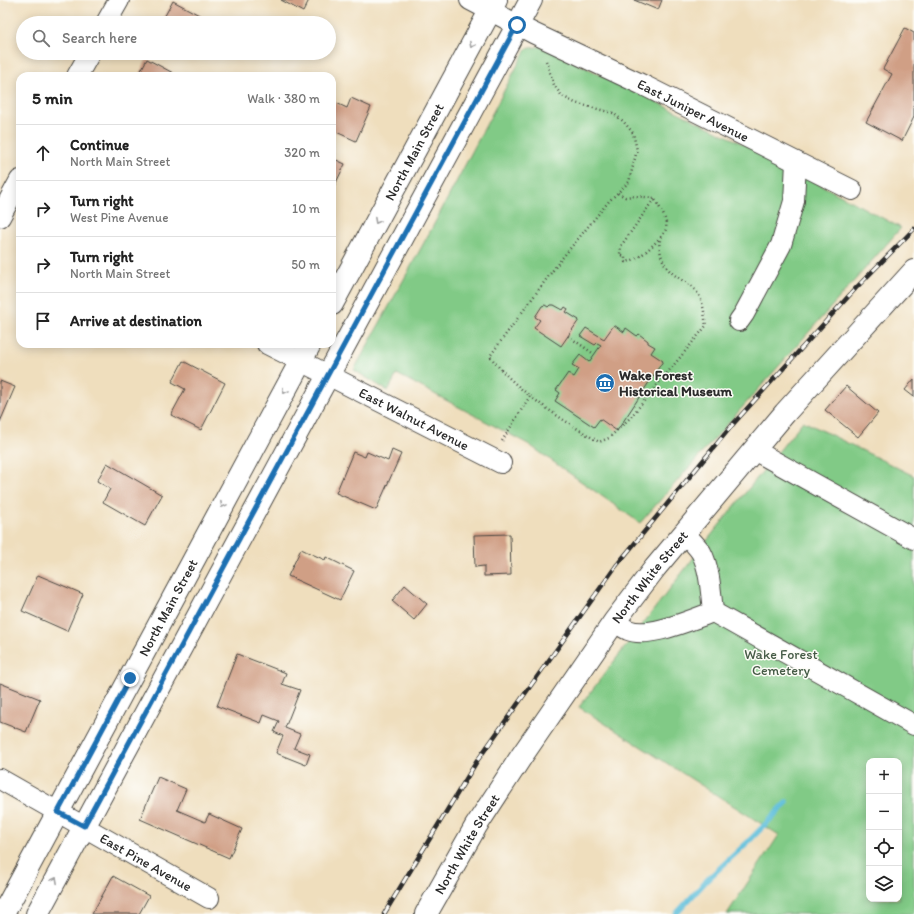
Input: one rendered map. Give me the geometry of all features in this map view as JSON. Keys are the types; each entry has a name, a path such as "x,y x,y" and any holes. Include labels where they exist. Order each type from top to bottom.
{"main road":[{"path":"37,914 328,376 525,29 531,0"},
{"name":"North Main Street","path":"336,297 493,5"},
{"name":"North White Street","path":"426,914 476,826 546,719 614,622 655,568 785,413 914,270"},
{"name":"North Main Street","path":"3,914 305,353"}],"street":[{"path":"110,16 119,0"},
{"name":"East Juniper Avenue","path":"470,0 493,5 525,29 645,86 852,190"},
{"path":"79,72 86,60"},
{"path":"739,321 781,245 794,201 796,162"},
{"path":"8,215 16,192"},
{"name":"East Walnut Avenue","path":"284,348 305,353 328,376 496,460"},
{"path":"754,450 914,539"},
{"path":"684,533 701,553 710,586 713,612"},
{"path":"614,622 628,630 640,632 664,629 713,612 912,719"},
{"name":"East Pine Avenue","path":"0,779 209,898"}],"path":[{"path":"544,57 548,63 554,85 562,96 575,103 613,113 623,121 633,133 637,150 629,182 559,262 490,356 496,364 530,396 599,442 609,438 630,418 706,326 704,309 700,297 695,289 669,271 662,259 659,245 660,238"},
{"path":"618,193 625,197 635,196 654,198"},
{"path":"654,198 664,215 666,229 660,238 649,249 632,261 625,262 625,257 620,254 621,246 654,198"},
{"path":"568,336 594,354"},
{"path":"496,460 530,396"}],"green space":[{"path":"541,46 756,150 901,228 640,523 528,444 397,374 388,391 354,370 432,228 526,49"},
{"name":"Wake Forest Cemetery","path":"803,421 914,476 914,914 727,914 779,835 579,707 705,543"}],"building":[{"path":"281,0 309,0 303,12"},
{"path":"634,0 662,0 658,10"},
{"path":"173,1 201,16 165,16"},
{"path":"905,28 914,33 914,117 902,141 866,122 892,74 883,69"},
{"path":"146,60 149,60 171,72 140,72"},
{"path":"351,98 371,107 356,141 336,132 336,103 347,108"},
{"path":"336,160 345,164 336,183"},
{"path":"545,305 548,307 550,305 554,305 563,310 565,307 568,309 566,312 579,320 561,346 534,328 540,320 535,317 542,306"},
{"name":"Wake Forest Historical Museum","path":"614,325 624,332 626,328 637,336 639,334 648,341 648,343 655,347 651,353 663,361 617,431 600,419 594,427 555,401 560,393 556,390 568,373 574,377 579,369 572,365 580,355 589,362 601,345 597,343 595,345 580,336 586,328 604,339"},
{"path":"183,361 225,383 201,430 171,415 185,389 172,382"},
{"path":"914,379 914,397 905,390"},
{"path":"0,381 15,387 0,422"},
{"path":"846,386 878,413 858,437 825,410"},
{"path":"392,450 401,454 376,510 336,493 353,452 365,457 367,452 388,461"},
{"path":"107,463 162,495 145,526 103,502 110,489 97,481"},
{"path":"510,534 511,575 484,576 484,566 475,567 474,535"},
{"path":"301,549 325,560 326,557 354,571 340,600 288,576"},
{"path":"38,575 83,594 67,631 22,611"},
{"path":"405,585 427,604 414,620 392,601"},
{"path":"237,654 286,673 282,684 300,690 285,728 300,734 294,748 310,754 306,765 276,753 283,736 274,732 279,721 264,715 261,723 217,706"},
{"path":"0,683 40,699 26,732 0,722"},
{"path":"158,777 186,789 177,810 205,822 209,814 242,829 229,858 140,819"},
{"path":"113,876 149,896 139,914 92,914"}],"waterway":[{"path":"676,914 708,879 749,841 787,802"}],"railway":[{"path":"384,914 477,761 616,566 734,423 856,288 914,229"}],"place":[{"name":"Wake Forest Historical Museum","path":"605,383"}],"route":[{"path":"130,678 58,812 84,826 158,689 188,637 517,25"}]}
